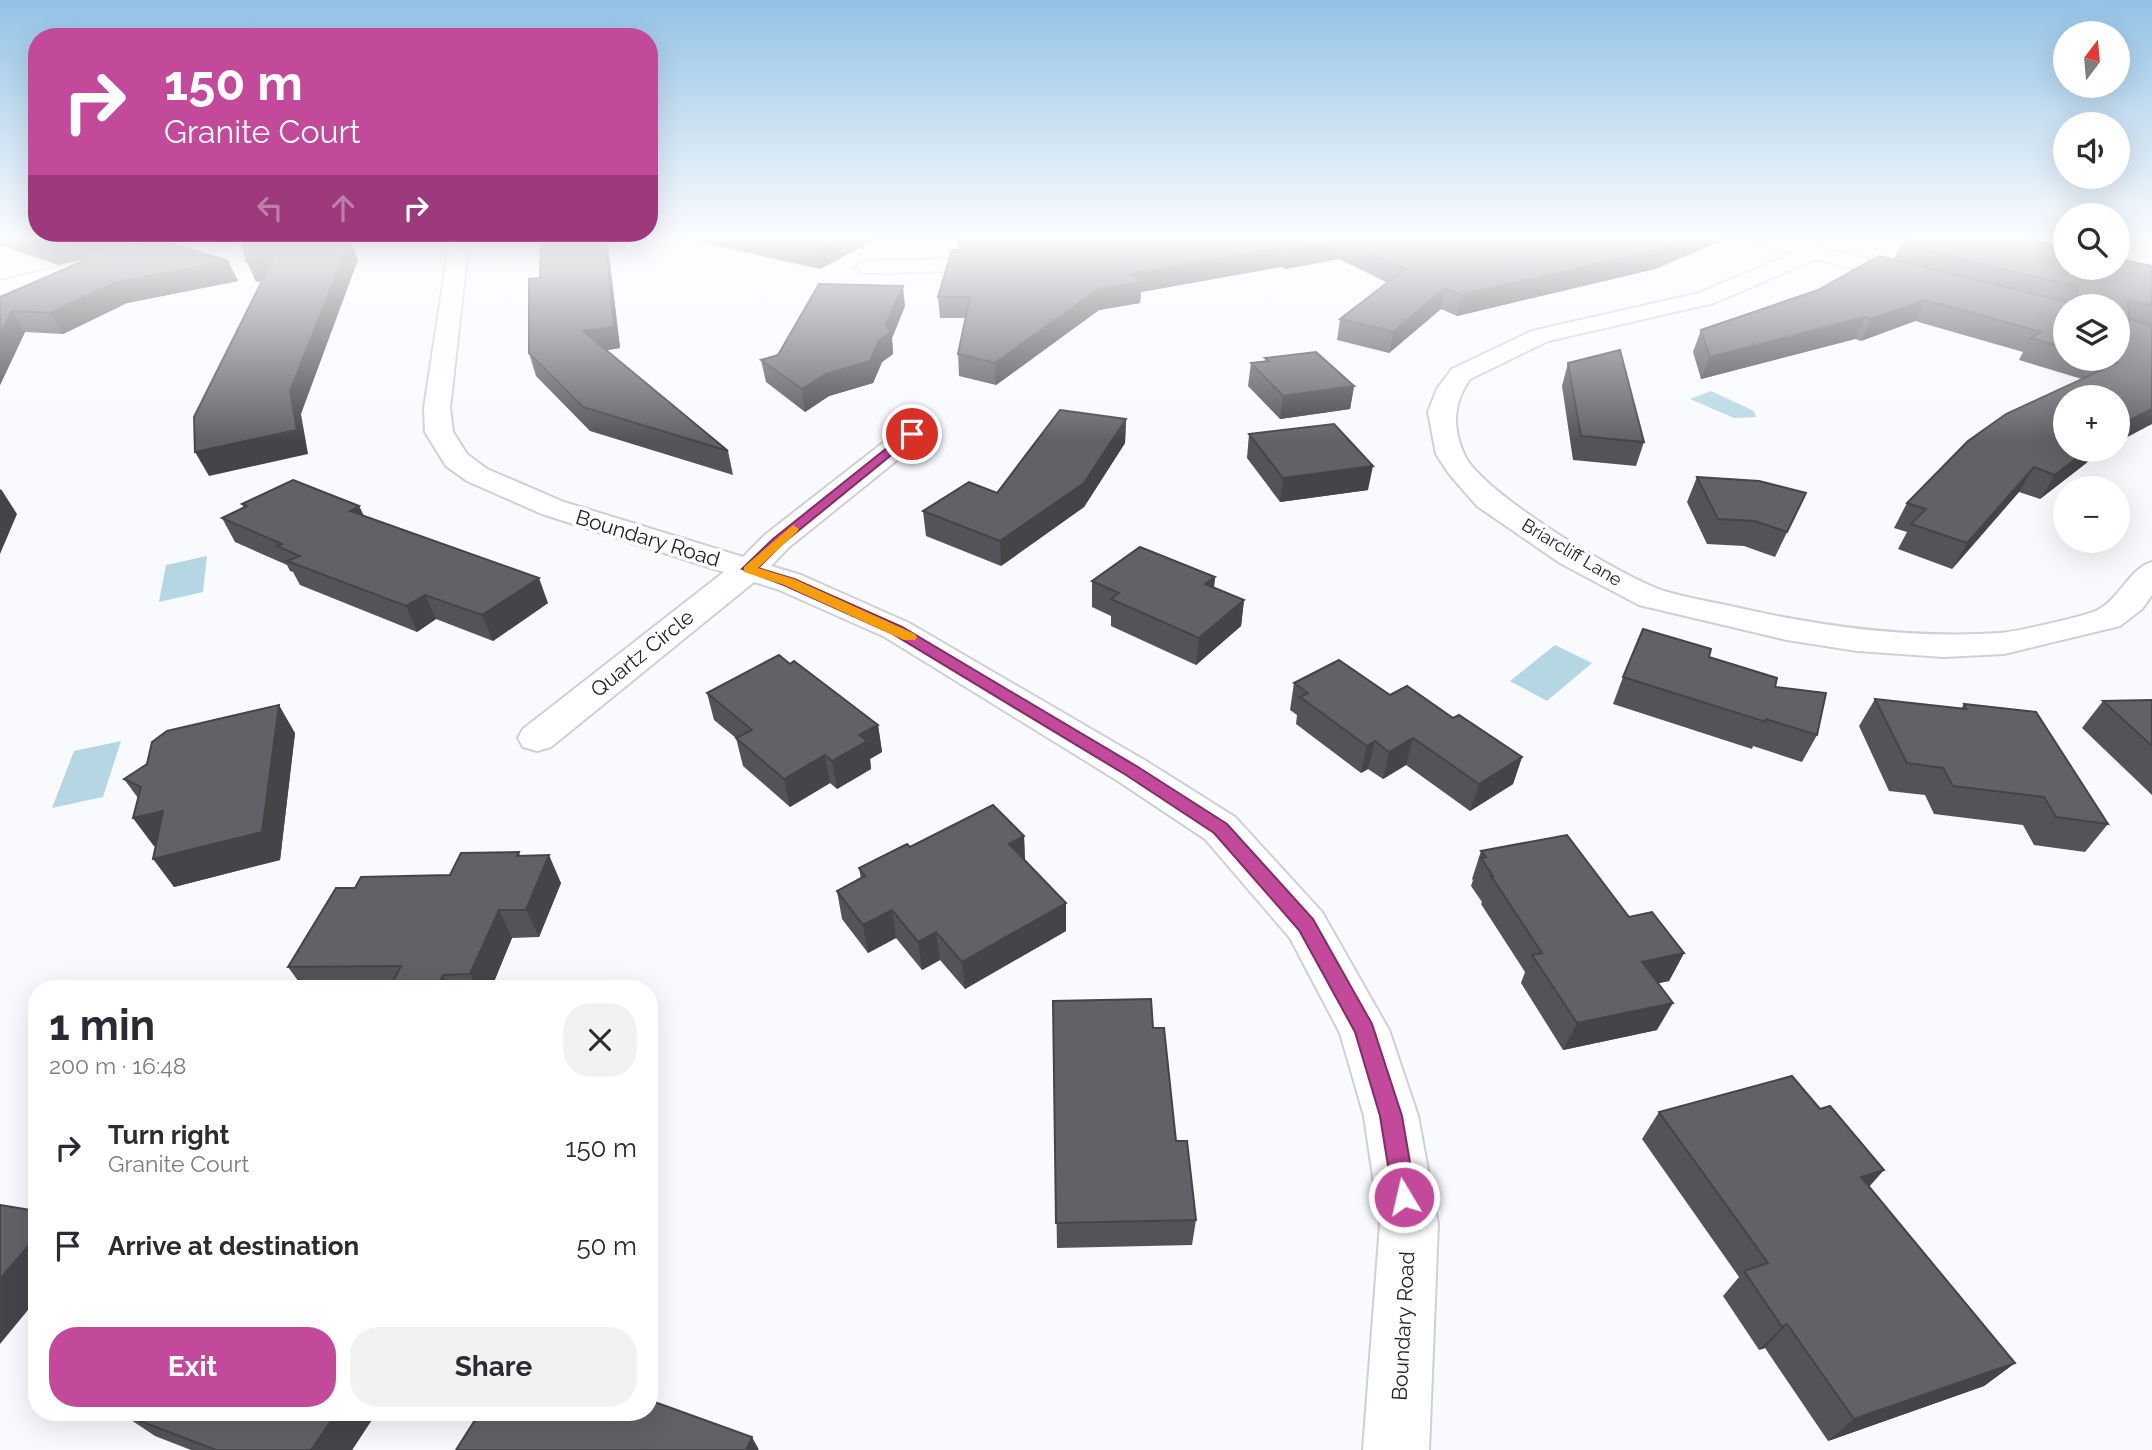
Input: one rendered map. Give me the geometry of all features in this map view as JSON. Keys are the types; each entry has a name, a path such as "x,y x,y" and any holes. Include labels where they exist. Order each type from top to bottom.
{"street":[{"name":"Boundary Road","path":"451,306 437,408 439,432 456,460 497,486 553,508 789,582 897,630 1132,771 1220,828 1306,925 1364,1030 1391,1116 1409,1224 1396,1450"},
{"name":"Briarcliff Lane","path":"1673,306 1540,336 1461,374 1450,389 1441,412 1451,454 1460,468 1488,500 1571,556 1651,598 1787,630 1857,640 1944,646 2004,643 2108,619 2130,602 2152,572"},
{"name":"Quartz Circle","path":"537,738 749,569 777,541 912,434"}],"water":[{"path":"1711,391 1754,411 1756,417 1734,418 1690,399"},
{"path":"207,556 203,592 159,602 166,565"},
{"path":"1555,645 1592,663 1547,701 1510,681"},
{"path":"121,741 103,797 52,808 74,751"}],"building":[{"path":"0,306 66,306 50,313 12,311 0,335"},
{"path":"250,306 324,306 290,391 297,430 195,452 194,417"},
{"path":"529,306 612,306 614,327 583,331 728,451 583,407 529,353"},
{"path":"806,306 894,306 886,325 891,332 879,340 870,361 826,374 802,389 761,360 778,355"},
{"path":"968,306 1076,306 995,363 958,354"},
{"path":"1357,306 1424,306 1393,332 1340,319"},
{"path":"1772,306 1909,306 1871,319 1865,317 1710,357 1701,330"},
{"path":"1946,306 2053,306 2053,344 2031,338 2041,332"},
{"path":"2130,319 2152,326 2152,409 2130,420 2130,385 2069,385 2100,371 2130,371"},
{"path":"1620,350 1644,442 1581,436 1568,363"},
{"path":"1316,352 1354,386 1283,396 1251,363 1269,361 1265,358"},
{"path":"2053,392 2053,462 2072,462 2055,475 2034,467 1967,543 1911,524 1926,509 1907,503 1968,441 2006,414"},
{"path":"1060,410 1126,419 1084,483 1000,541 923,511 969,482 997,493"},
{"path":"1334,424 1373,466 1283,478 1249,434"},
{"path":"1697,477 1759,481 1806,493 1787,532 1755,521 1718,519"},
{"path":"293,480 359,506 350,511 539,578 482,615 425,595 406,606 287,561 300,556 277,546 282,544 222,518 247,506 242,504"},
{"path":"1140,547 1215,577 1205,584 1244,600 1199,638 1111,599 1119,593 1092,581"},
{"path":"1643,629 1711,649 1709,657 1777,678 1775,687 1826,693 1817,735 1766,719 1766,722 1623,677"},
{"path":"779,655 790,664 794,661 878,725 859,735 867,741 832,761 825,755 784,779 736,738 752,730 707,693"},
{"path":"1339,660 1390,695 1407,686 1453,718 1459,715 1522,757 1479,784 1413,738 1389,752 1375,741 1367,746 1300,697 1308,693 1294,683"},
{"path":"1875,699 1966,709 1964,704 2036,712 2108,824 2056,817 2044,797 1953,786 1943,768 1907,763"},
{"path":"2152,700 2152,746 2103,701"},
{"path":"279,705 262,832 153,859 163,811 133,818 141,787 124,779 147,764 152,742 167,731"},
{"path":"993,805 1024,836 1009,844 1066,903 962,962 936,932 918,942 892,910 863,925 837,891 865,876 859,868 907,844 910,847"},
{"path":"1567,835 1629,917 1652,912 1684,953 1642,962 1673,1003 1577,1023 1532,955 1542,953 1491,876 1481,858 1486,857 1481,851"},
{"path":"519,852 517,856 549,855 526,910 499,910 470,974 443,975 441,980 394,980 401,966 288,967 336,888 355,888 361,877 450,875 461,853"},
{"path":"1151,999 1153,1028 1164,1028 1176,1141 1187,1141 1196,1220 1056,1223 1053,1001"},
{"path":"1792,1076 1820,1109 1830,1106 1884,1170 1861,1177 2015,1363 1854,1419 1787,1324 1782,1327 1744,1271 1768,1263 1659,1112"},
{"path":"0,1205 28,1210 28,1246 0,1279"},
{"path":"658,1403 752,1437 746,1450 456,1450 474,1421 658,1421"},
{"path":"140,1421 331,1421 311,1450 216,1450"}],"slow traffic":[{"path":"793,529 749,569 789,582 909,637"}],"route":[{"path":"912,434 777,541 749,569 789,582 897,630 1132,771 1220,828 1306,925 1364,1030 1391,1116 1404,1197"}]}
